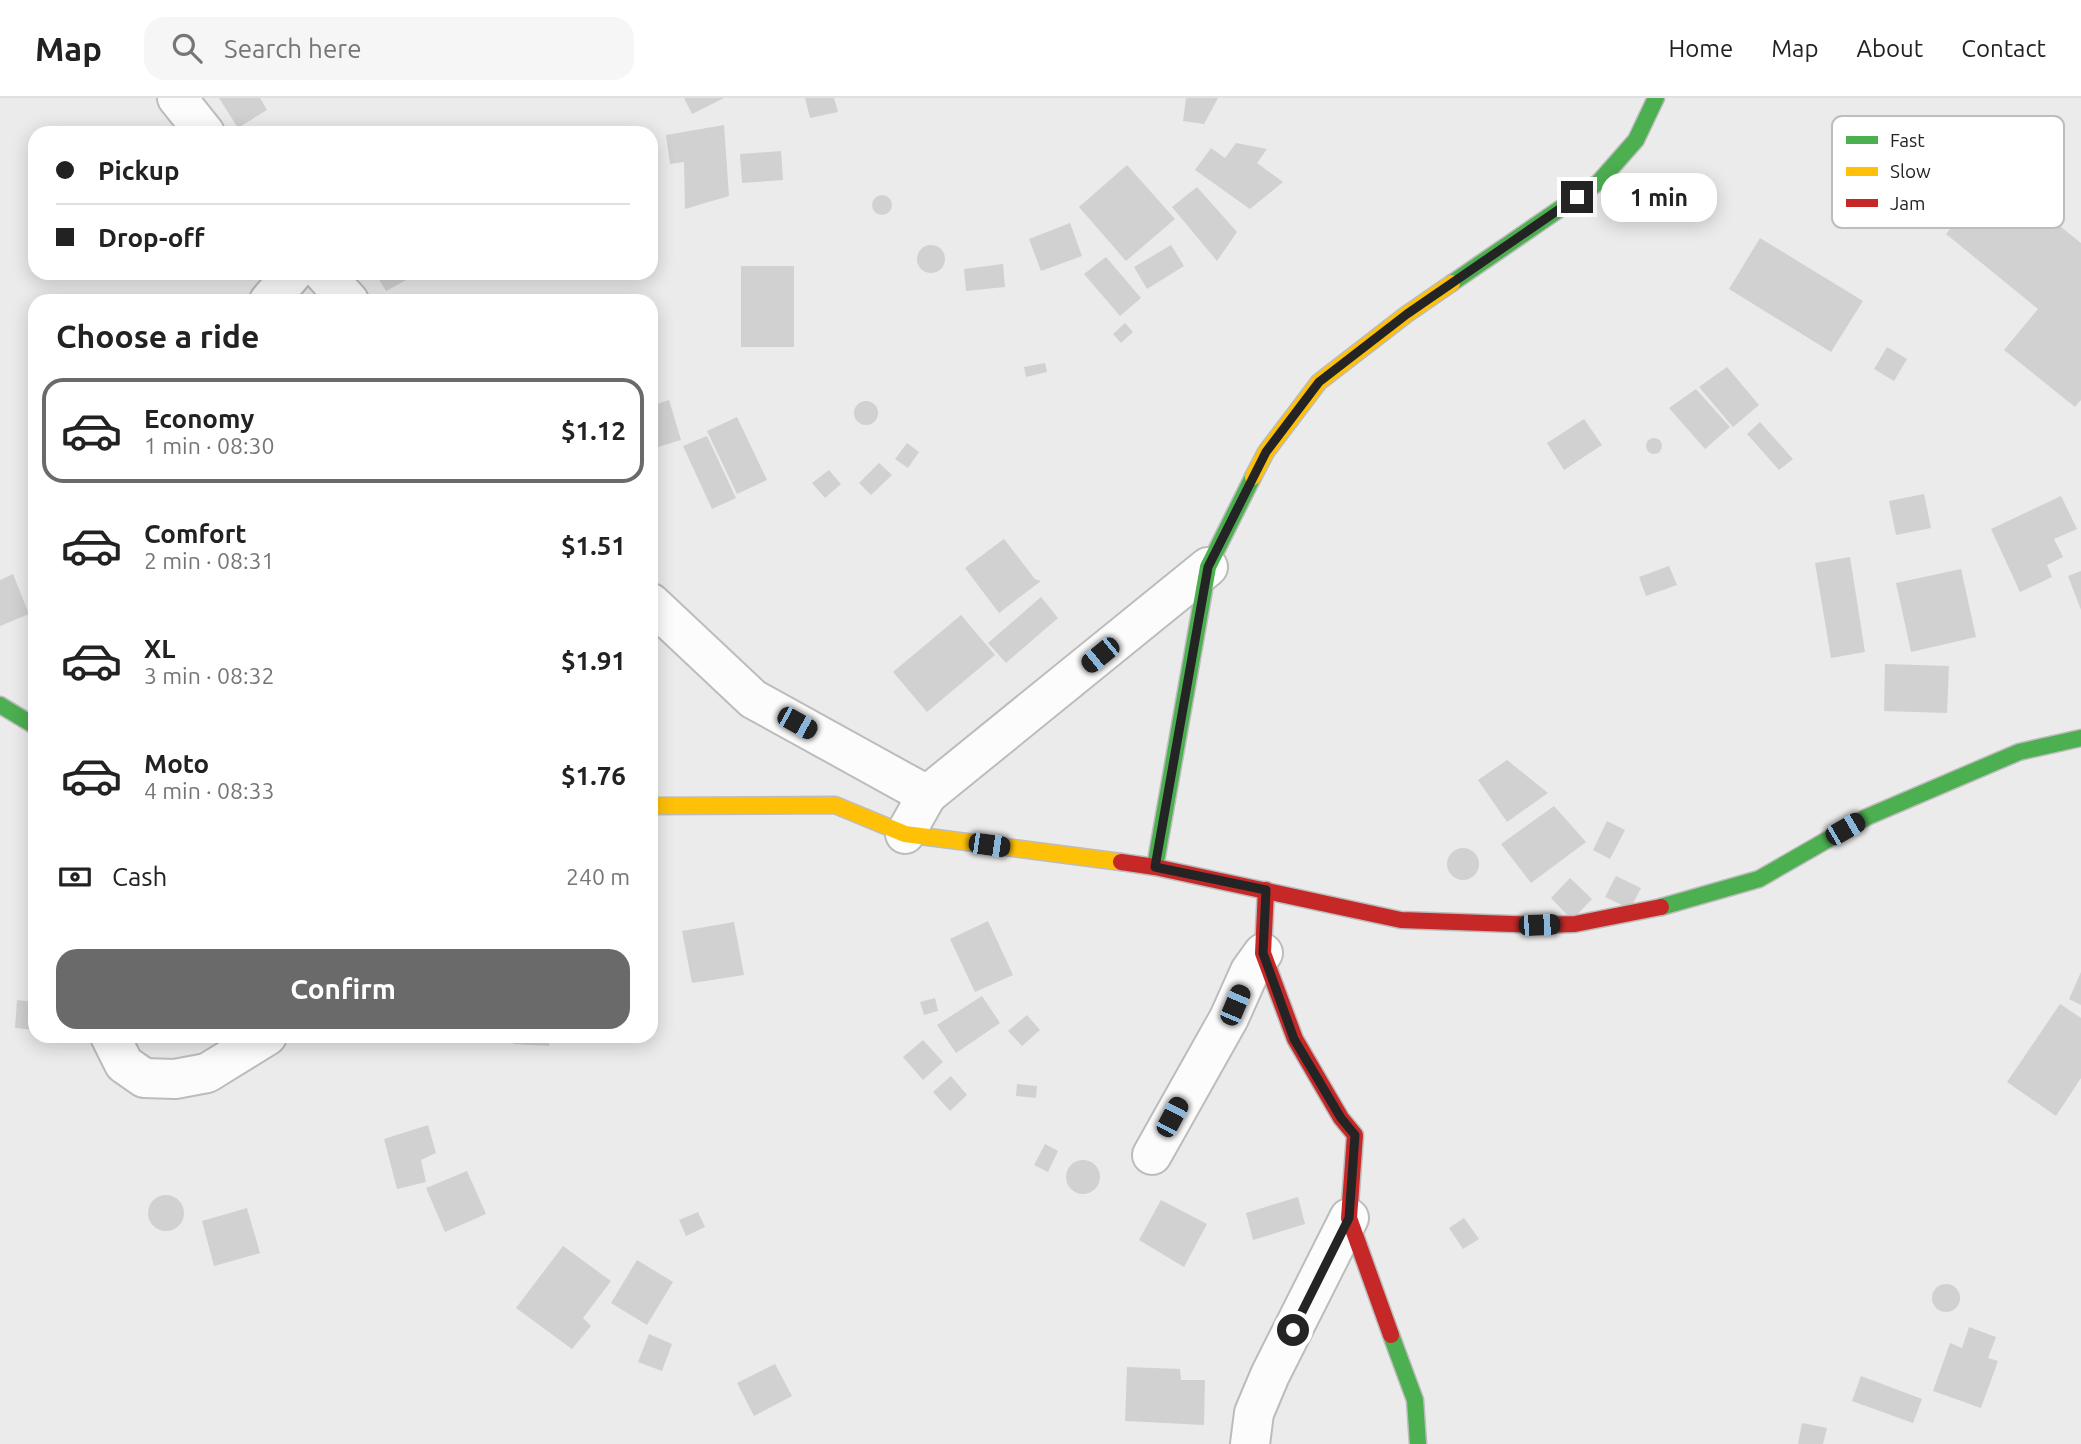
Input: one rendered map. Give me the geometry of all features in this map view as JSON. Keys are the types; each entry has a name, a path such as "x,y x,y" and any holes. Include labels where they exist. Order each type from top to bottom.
{"street":[{"path":"177,98 199,126"},
{"path":"1155,867 1208,567 1266,452 1319,382 1407,314 1599,182 1636,140 1656,98"},
{"path":"275,294 287,280"},
{"path":"330,280 342,294"},
{"path":"905,834 927,795 1208,567"},
{"path":"658,610 753,699 927,795"},
{"path":"0,705 28,722"},
{"path":"658,806 835,805 905,834 1155,867 1401,920 1575,924 1634,913 1759,878 1867,817 2019,751 2081,738"},
{"path":"1251,1444 1254,1413 1270,1375 1349,1218 1355,1135 1341,1118 1294,1039 1263,953 1266,890"},
{"path":"1152,1154 1229,1018 1250,971 1263,953"},
{"path":"114,1043 124,1064 144,1078 175,1079 207,1073 256,1043"},
{"path":"1349,1218 1415,1399 1418,1444"}],"building":[{"path":"219,98 260,98 267,110 237,126"},
{"path":"684,98 724,98 692,114"},
{"path":"805,98 834,98 838,112 810,118"},
{"path":"1186,98 1218,98 1204,124 1183,121"},
{"path":"724,125 729,196 685,209 684,162 670,164 666,135"},
{"path":"1236,143 1267,149 1257,163 1283,182 1250,209 1195,170 1211,148 1225,158"},
{"path":"781,151 783,180 742,183 740,154"},
{"path":"1127,165 1175,219 1126,261 1079,207"},
{"path":"1197,187 1237,232 1217,261 1172,207"},
{"path":"882,195 889,198 892,205 889,212 882,215 875,212 872,205 875,198"},
{"path":"1070,223 1082,256 1041,271 1029,239"},
{"path":"1951,228 2062,228 2081,243 2081,400 2075,407 2004,350 2038,309 1946,234"},
{"path":"1760,238 1863,301 1831,352 1729,289"},
{"path":"931,245 941,249 945,259 941,269 931,273 921,269 917,259 921,249"},
{"path":"1171,245 1184,266 1147,289 1134,267"},
{"path":"1106,257 1141,298 1120,316 1084,274"},
{"path":"1003,264 1005,287 966,291 964,269"},
{"path":"741,266 794,266 794,347 741,347"},
{"path":"379,280 406,280 386,291"},
{"path":"1125,323 1133,332 1121,343 1113,334"},
{"path":"1887,347 1907,359 1894,381 1874,369"},
{"path":"1045,363 1047,372 1026,377 1024,367"},
{"path":"1727,367 1759,405 1733,427 1699,387"},
{"path":"1696,389 1730,427 1705,449 1669,408"},
{"path":"669,400 681,440 658,447 658,404"},
{"path":"866,401 875,404 878,413 875,422 866,425 857,422 854,413 857,404"},
{"path":"737,417 767,480 737,494 707,431"},
{"path":"1584,419 1602,445 1564,470 1547,443"},
{"path":"1760,422 1793,459 1779,470 1747,434"},
{"path":"707,436 736,498 712,509 683,446"},
{"path":"1651,438 1657,438 1662,446 1660,452 1651,454 1646,449 1646,443"},
{"path":"907,443 919,452 908,468 895,459"},
{"path":"879,463 892,475 871,495 859,483"},
{"path":"829,470 841,484 825,498 812,483"},
{"path":"1924,494 1931,528 1896,535 1889,501"},
{"path":"2061,496 2077,529 2054,539 2063,557 2047,565 2052,577 2020,592 1991,529"},
{"path":"1004,539 1035,579 1041,581 999,613 965,568"},
{"path":"1850,557 1865,652 1831,658 1815,563"},
{"path":"1669,566 1677,585 1646,596 1639,577"},
{"path":"1961,569 1976,637 1911,652 1896,583"},
{"path":"2081,571 2081,610 2068,576"},
{"path":"13,574 28,614 0,626 0,580"},
{"path":"1041,597 1058,618 1006,663 988,643"},
{"path":"961,615 995,655 927,712 893,672"},
{"path":"1885,664 1949,666 1947,713 1884,711"},
{"path":"1507,760 1548,793 1507,822 1478,780"},
{"path":"1554,806 1586,842 1531,883 1501,844"},
{"path":"1607,821 1625,830 1610,859 1593,850"},
{"path":"1463,848 1474,853 1479,864 1474,875 1463,880 1452,875 1447,864 1452,853"},
{"path":"1616,876 1641,888 1630,909 1605,897"},
{"path":"1570,878 1592,899 1572,920 1551,898"},
{"path":"988,921 1013,975 975,992 950,939"},
{"path":"734,922 744,975 692,983 682,931"},
{"path":"2081,972 2081,1005 2069,999"},
{"path":"982,996 1000,1023 956,1053 937,1025"},
{"path":"935,998 938,1011 924,1015 920,1002"},
{"path":"17,1000 28,1001 28,1029 15,1028"},
{"path":"2060,1004 2081,1018 2081,1078 2056,1116 2007,1082"},
{"path":"1027,1015 1040,1030 1022,1046 1008,1031"},
{"path":"923,1040 943,1062 923,1080 903,1057"},
{"path":"513,1043 549,1043 549,1046"},
{"path":"951,1076 967,1095 950,1111 933,1092"},
{"path":"1017,1084 1037,1086 1036,1098 1016,1096"},
{"path":"428,1125 436,1153 421,1160 426,1182 397,1189 384,1139"},
{"path":"1045,1144 1058,1151 1048,1172 1034,1165"},
{"path":"1083,1160 1095,1165 1100,1177 1095,1189 1083,1194 1071,1189 1066,1177 1071,1165"},
{"path":"467,1171 486,1214 445,1232 426,1188"},
{"path":"166,1195 179,1200 184,1213 179,1226 166,1231 153,1226 148,1213 153,1200"},
{"path":"1298,1197 1305,1224 1253,1240 1246,1213"},
{"path":"1161,1200 1207,1224 1184,1267 1139,1240"},
{"path":"247,1208 260,1253 214,1266 202,1221"},
{"path":"698,1212 705,1227 686,1236 679,1220"},
{"path":"1464,1218 1479,1239 1463,1249 1449,1228"},
{"path":"563,1246 611,1281 583,1318 591,1326 572,1349 516,1308"},
{"path":"637,1260 673,1282 647,1325 611,1303"},
{"path":"1946,1284 1956,1288 1960,1298 1956,1308 1946,1312 1936,1308 1932,1298 1936,1288"},
{"path":"1969,1327 1996,1337 1988,1358 1998,1361 1981,1408 1933,1391 1950,1343 1962,1348"},
{"path":"649,1334 672,1344 662,1371 638,1362"},
{"path":"775,1364 792,1396 754,1416 737,1383"},
{"path":"1127,1367 1180,1369 1181,1380 1205,1380 1204,1425 1125,1421"},
{"path":"1861,1376 1922,1399 1913,1423 1852,1401"},
{"path":"1802,1423 1827,1428 1823,1444 1798,1444"}],"traffic: fast":[{"path":"1452,283 1599,182 1636,140 1656,98"},
{"path":"1155,867 1208,567 1253,477"},
{"path":"0,705 28,722"},
{"path":"1661,907 1759,879 1867,817 2019,752 2081,738"},
{"path":"1391,1335 1415,1400 1418,1444"}],"traffic: slow":[{"path":"1253,477 1266,452 1319,382 1452,283"},
{"path":"658,806 835,805 905,834 1121,862"}],"traffic: jam":[{"path":"1121,862 1401,920 1575,924 1661,907"},
{"path":"1266,890 1263,953 1295,1039 1341,1118 1355,1135 1349,1218 1391,1335"}],"route":[{"path":"1293,1330 1349,1218 1355,1135 1341,1118 1294,1039 1263,953 1266,890 1155,867 1208,567 1266,452 1319,382 1407,314 1577,197"}]}
